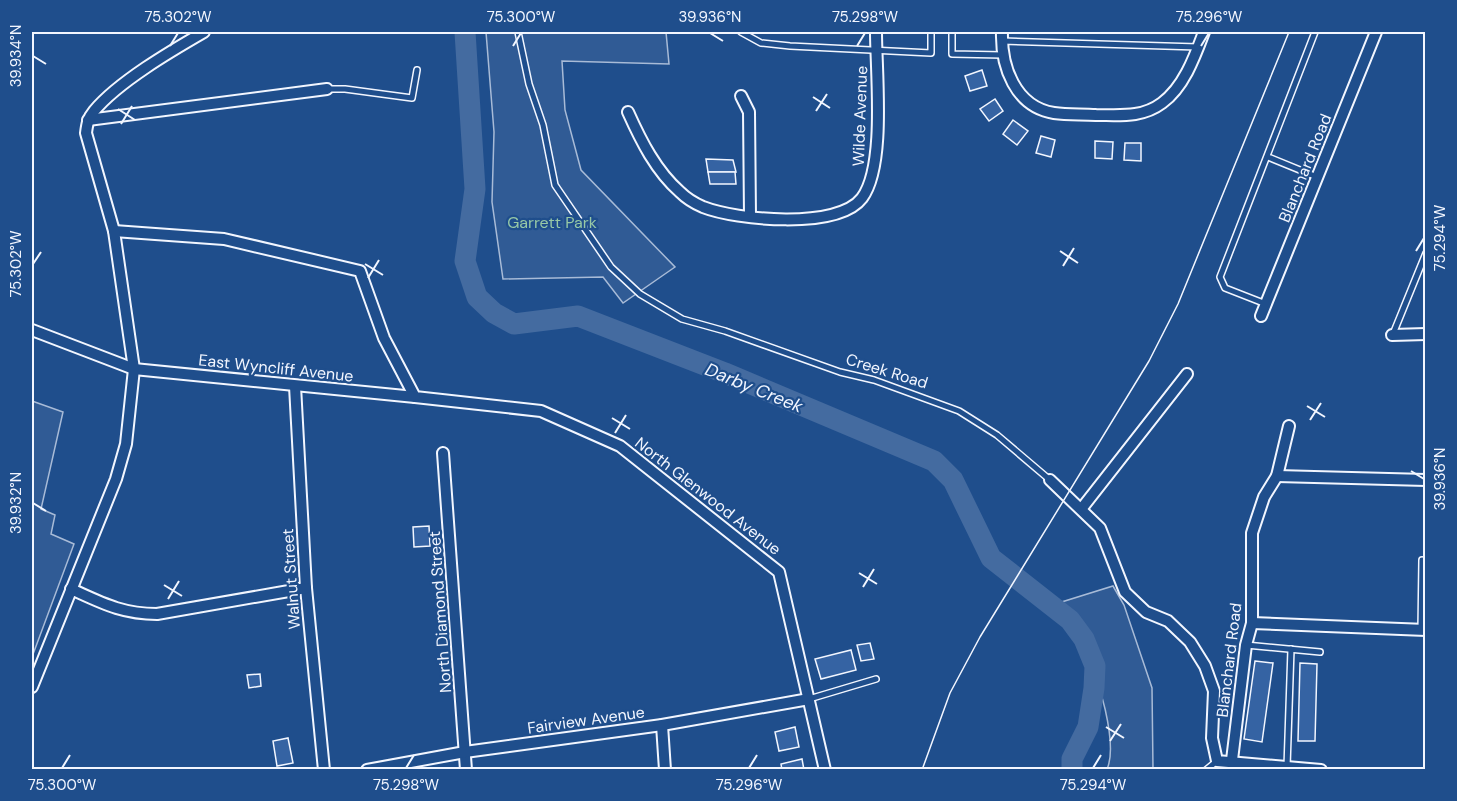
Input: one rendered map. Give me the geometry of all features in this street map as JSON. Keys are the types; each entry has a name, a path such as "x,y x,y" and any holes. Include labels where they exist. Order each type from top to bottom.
{"street":[{"path":"32,687 116,479 126,444 134,369 114,231 86,133 88,120 92,112 124,85 204,32"},
{"name":"Wilde Avenue","path":"628,112 641,141 661,172 681,193 703,207 750,216 814,219 841,213 861,200 872,180 876,159 876,32"},
{"path":"1002,36 1003,55 1008,75 1025,98 1038,108 1054,113 1132,116 1153,110 1173,94 1204,32"},
{"name":"Blanchard Road","path":"1261,316 1376,32"},
{"path":"88,120 327,89"},
{"path":"741,96 749,112 750,216"},
{"path":"114,231 224,239 360,271 384,338 415,397"},
{"name":"East Wyncliff Avenue","path":"32,330 134,369 415,397"},
{"path":"1392,335 1425,334"},
{"path":"1082,508 1187,374"},
{"name":"Walnut Street","path":"295,386 306,588 324,770"},
{"name":"North Glenwood Avenue","path":"415,397 541,411 620,446 779,572 825,770"},
{"name":"Blanchard Road","path":"1232,760 1246,645 1252,623 1252,533 1264,497 1278,476 1289,426"},
{"name":"North Diamond Street","path":"443,453 466,770"},
{"path":"1278,476 1425,480"},
{"name":"Creek Road","path":"1050,480 1082,508 1100,528 1125,592 1146,612 1168,621 1191,642 1205,666 1214,691 1212,738 1217,761"},
{"path":"71,589 120,611 146,614 306,588"},
{"path":"1252,623 1423,630"},
{"name":"Fairview Avenue","path":"367,770 465,752 662,725 809,699"},
{"path":"662,725 665,770"},
{"path":"1217,761 1232,760 1321,770"}],"lane":[{"name":"Creek Road","path":"518,32 529,84 543,125 555,185 611,267 640,294 682,319 724,331 840,372 874,380 959,411 997,435 1050,480"},
{"path":"741,32 761,43 876,52 931,53 931,32"},
{"path":"952,32 952,54 1003,55"},
{"path":"1266,304 1225,288 1220,277 1315,32"},
{"path":"1002,36 1197,47"},
{"path":"327,89 345,89 412,98 417,70"},
{"path":"1268,158 1317,177"},
{"path":"1392,335 1425,253"},
{"path":"1422,560 1423,630"},
{"path":"1246,645 1320,652"},
{"path":"1287,767 1291,649"},
{"path":"809,699 876,679"},
{"path":"1206,770 1217,761"}],"green space":[{"name":"Garrett Park","path":"486,32 666,32 669,64 562,61 565,110 581,170 675,267 623,303 603,277 503,279 492,202 494,132"},
{"path":"32,401 63,412 41,509 55,515 51,534 74,544 32,657"},
{"path":"1113,586 1124,605 1152,688 1153,769 1107,769 1110,758 1109,727 1101,692 1090,662 1052,605"}],"building":[{"path":"982,70 987,86 970,91 965,76"},
{"path":"995,99 1003,111 989,121 980,109"},
{"path":"1013,120 1028,131 1017,145 1003,134"},
{"path":"1041,136 1055,140 1051,157 1036,153"},
{"path":"1095,141 1113,142 1112,159 1095,158"},
{"path":"1125,143 1141,143 1141,161 1124,160"},
{"path":"706,159 733,160 736,172 708,172"},
{"path":"708,172 735,172 736,184 710,184"},
{"path":"429,526 430,546 414,547 413,527"},
{"path":"870,643 874,659 861,661 857,645"},
{"path":"851,650 856,670 821,679 815,659"},
{"path":"1255,661 1273,663 1262,742 1244,739"},
{"path":"1300,663 1317,664 1315,741 1298,741"},
{"path":"260,674 261,686 249,688 247,675"},
{"path":"795,727 799,747 779,751 775,732"},
{"path":"288,738 293,763 277,766 273,741"},
{"path":"802,759 804,770 782,770 781,764"}],"waterway":[{"name":"Darby Creek","path":"465,32 475,189 465,261 477,297 494,313 514,324 578,316 725,373 934,461 953,480 991,558 1070,620 1084,639 1095,666 1094,688 1088,727 1072,759 1072,770"}],"tram line":[{"path":"922,770 950,693 980,637 1149,361 1178,304 1289,32"}]}
